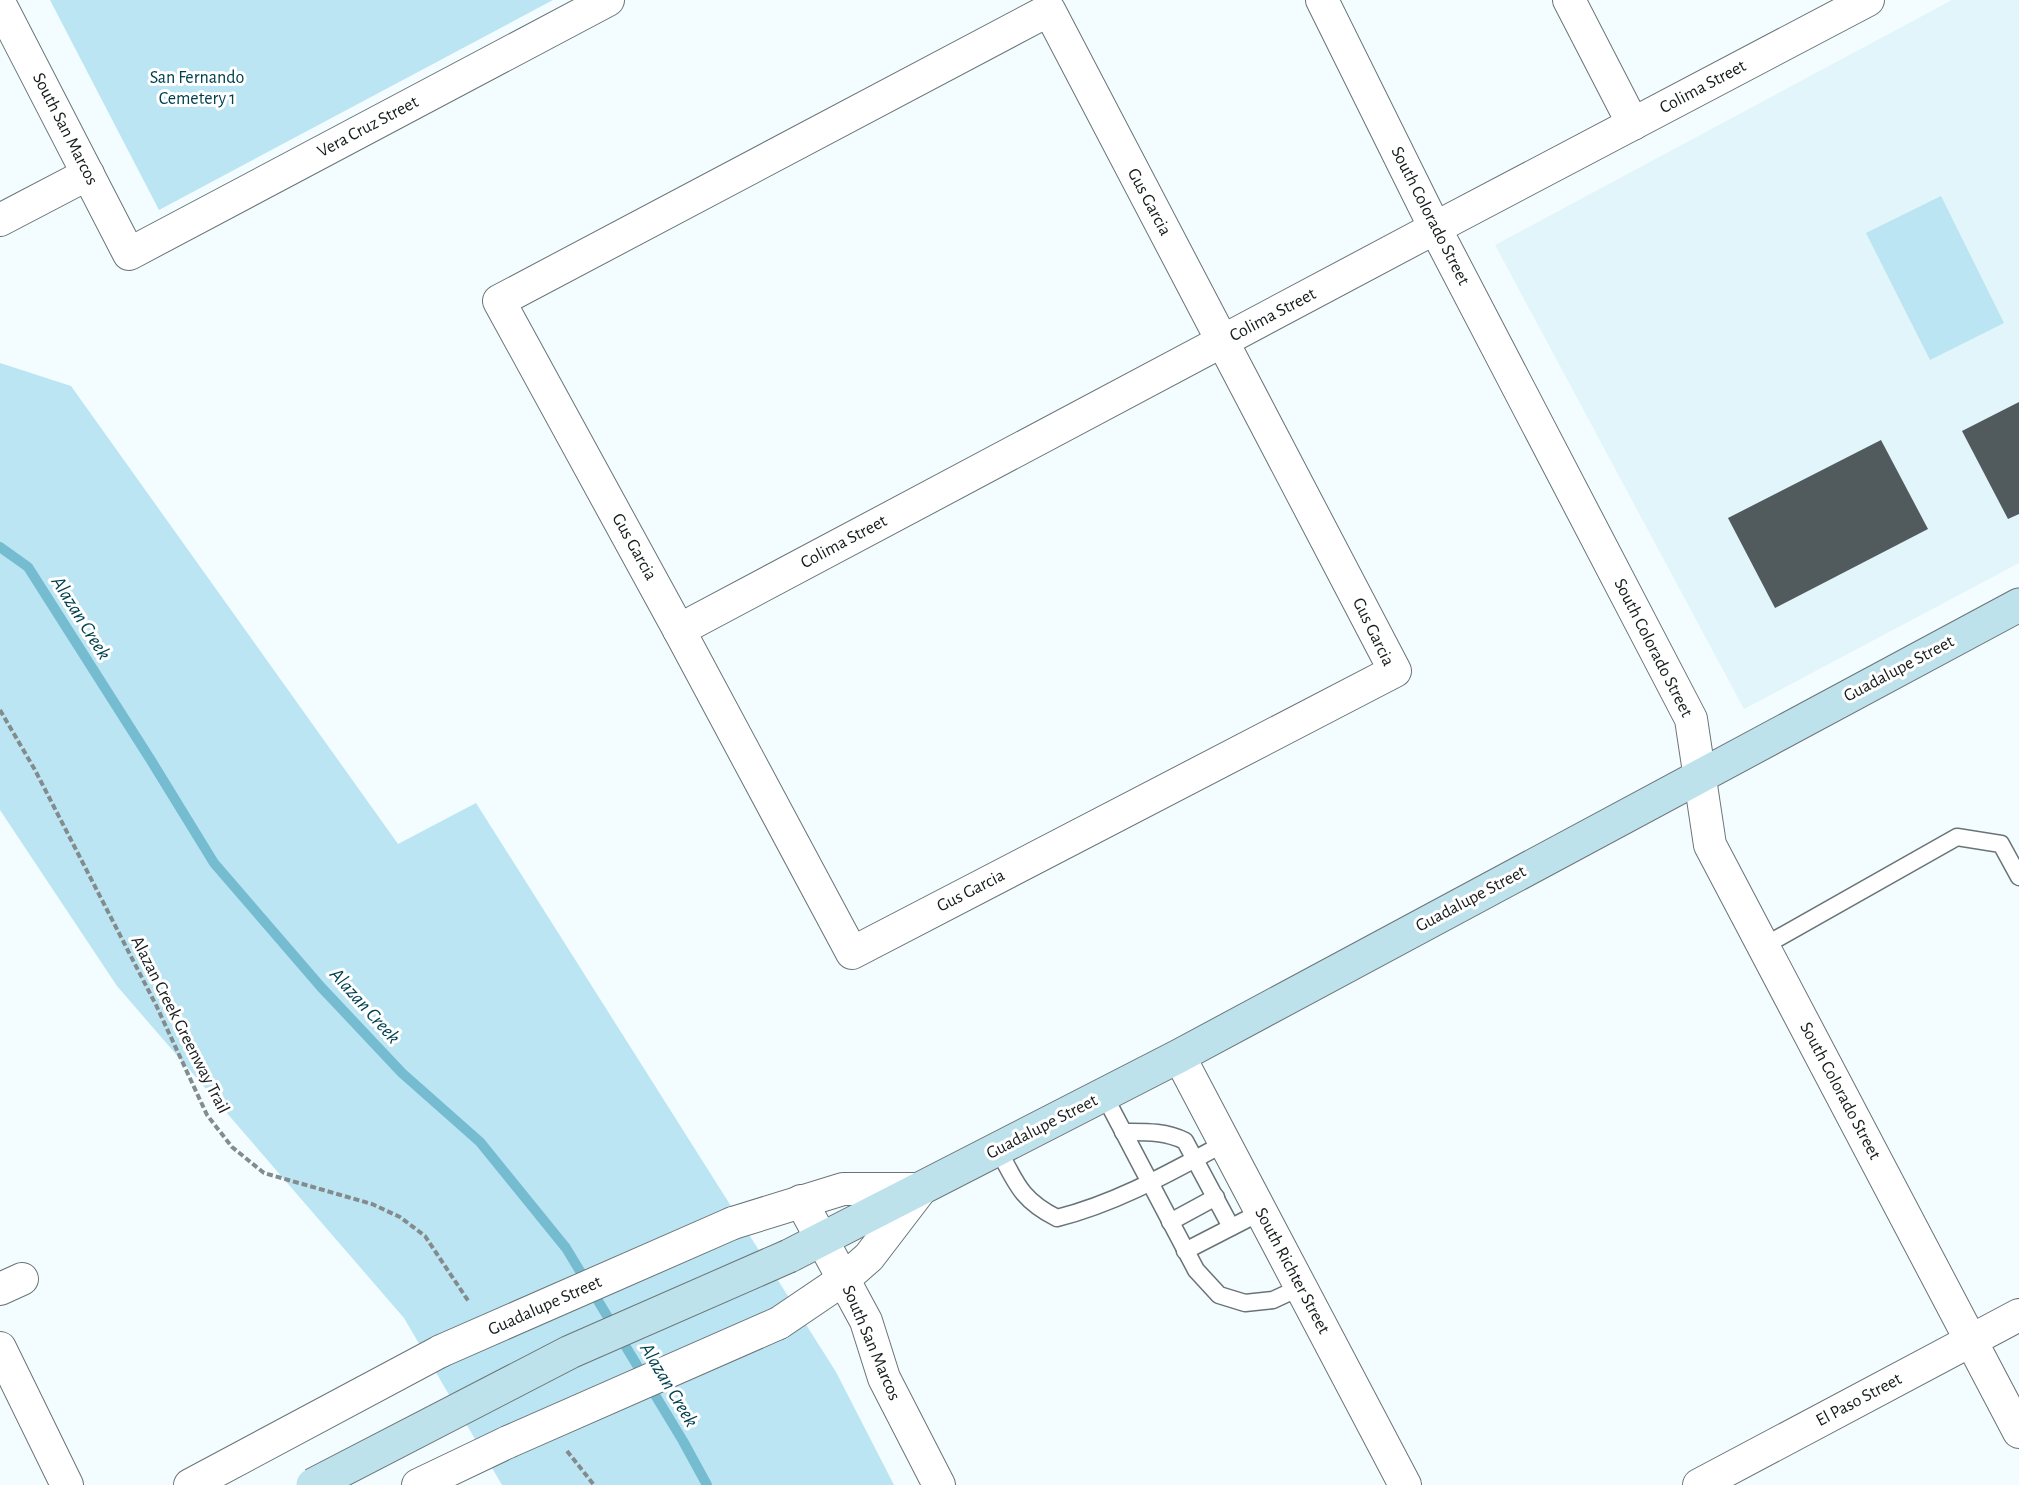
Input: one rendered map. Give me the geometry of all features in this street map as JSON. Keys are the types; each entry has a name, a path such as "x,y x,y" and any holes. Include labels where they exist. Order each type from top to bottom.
{"main road":[{"name":"Guadalupe Street","path":"313,1485 570,1352 789,1256 1104,1095 2019,605"}],"street":[{"name":"Vera Cruz Street","path":"129,254 608,0"},
{"name":"South Colorado Street","path":"1322,0 1435,228 1691,719 1710,845 2019,1432"},
{"path":"1569,0 1633,124"},
{"name":"Colima Street","path":"679,630 1868,0"},
{"name":"South San Marcos","path":"0,4 129,254"},
{"name":"Gus Garcia","path":"1049,10 1222,342 1395,671 852,953 499,301 1049,10"},
{"path":"0,220 88,174"},
{"name":"South Richter Street","path":"1179,1056 1405,1485"},
{"name":"Guadalupe Street","path":"190,1485 441,1352 733,1223 843,1189 921,1189"},
{"name":"Guadalupe Street","path":"422,1484 508,1442 779,1323 844,1279 869,1257 921,1189"},
{"name":"South San Marcos","path":"801,1202 866,1321 884,1378 939,1485"},
{"name":"El Paso Street","path":"1699,1485 2019,1315"},
{"path":"0,1348 67,1485"}],"lane":[{"path":"1764,946 1957,837 2001,844 2019,877"},
{"path":"1104,1095 1185,1251 1196,1270 1219,1295 1245,1303 1273,1300 1301,1287"},
{"path":"1123,1132 1158,1132 1185,1141 1231,1227"},
{"path":"998,1149 1017,1186 1037,1208 1057,1218 1091,1209 1150,1183 1225,1143"},
{"path":"1170,1222 1216,1197"},
{"path":"1185,1251 1261,1212"}],"path":[{"name":"Alazan Creek Greenway Trail","path":"0,710 35,770 156,1005 207,1115 232,1147 264,1173 372,1204 400,1217 425,1236 470,1304"},
{"path":"567,1451 594,1485"}],"shaded area":[{"path":"1952,0 2019,0 2019,563 1744,709 1495,245"}],"green space":[{"name":"San Fernando Cemetery 1","path":"50,0 553,0 159,210"},
{"path":"1941,196 2004,323 1930,360 1866,233"},
{"path":"0,363 71,386 398,844 476,803 836,1372 894,1485 502,1485 404,1318 117,986 0,810"}],"building":[{"path":"2019,402 2019,514 2008,519 1962,431"},
{"path":"1881,440 1928,529 1775,608 1728,518"}],"waterway":[{"name":"Alazan Creek","path":"0,547 28,567 214,863 321,987 402,1073 480,1142 566,1248 683,1441 707,1485"}]}
